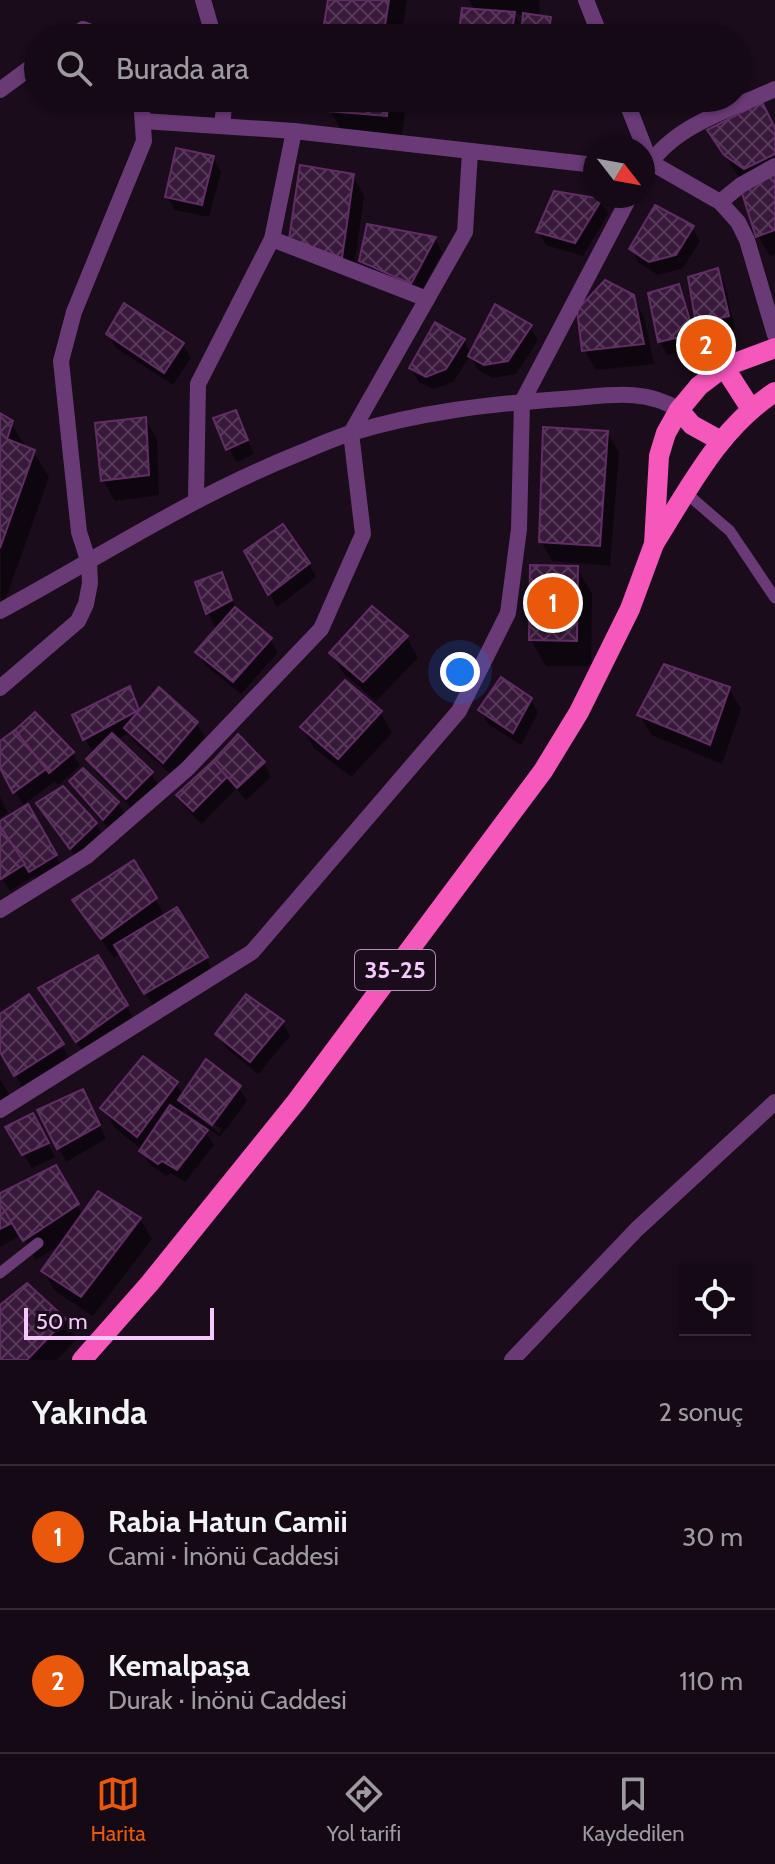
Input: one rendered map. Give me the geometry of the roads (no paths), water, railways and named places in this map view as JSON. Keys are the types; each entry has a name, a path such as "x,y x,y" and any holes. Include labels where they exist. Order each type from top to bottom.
{"main road":[{"name":"35-25","path":"654,544 659,456 666,433 679,410 699,386 724,367 775,348"},
{"path":"724,367 751,409"},
{"name":"35-25","path":"82,1360 150,1283 296,1102 528,794 579,712 606,659 630,609 654,544 721,441 751,409 775,392"},
{"path":"679,410 692,425 721,441"}],"street":[{"path":"203,0 210,24"},
{"path":"586,0 595,24"},
{"path":"0,90 24,72"},
{"path":"751,100 775,89"},
{"path":"0,688 78,621 86,604 90,583 89,563 79,532 61,361 74,312 144,141 142,112"},
{"path":"222,126 224,112"},
{"path":"629,112 636,136"},
{"path":"655,155 686,130 725,112"},
{"path":"143,121 294,131 583,164"},
{"path":"196,499 198,384 272,239 294,131"},
{"path":"0,910 87,856 187,769 321,629 363,534 351,433 465,232 470,152"},
{"path":"720,202 741,185 775,166"},
{"path":"655,171 720,202 738,222 747,240 775,335"},
{"path":"0,1110 252,952 459,711 508,613 519,529 522,402 624,208"},
{"path":"272,239 427,299"},
{"path":"0,611 89,563 196,499 256,470 351,433 451,410 522,402 641,394 662,400 679,410"},
{"path":"512,1360 637,1229 775,1102"}],"lane":[{"path":"686,493 730,531 775,598"},
{"path":"0,1273 38,1243"}],"place":[{"name":"Kemalpaşa","path":"706,345"},
{"name":"Rabia Hatun Camii","path":"553,603"}]}
